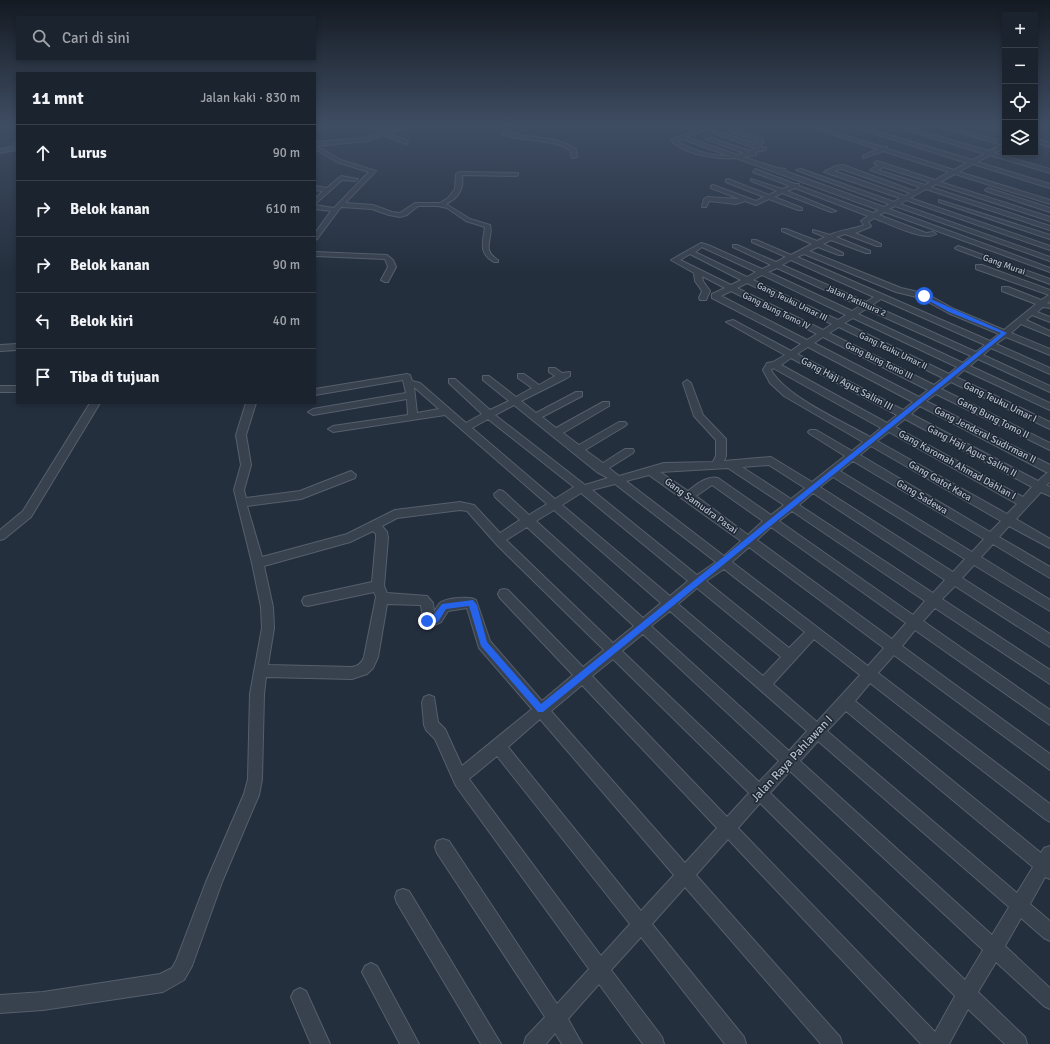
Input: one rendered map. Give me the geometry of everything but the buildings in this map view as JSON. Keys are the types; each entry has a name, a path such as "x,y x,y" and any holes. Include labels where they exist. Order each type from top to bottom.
{"street":[{"path":"316,237 338,207 369,175"},
{"path":"442,204 455,197 459,188 459,175"},
{"path":"764,175 925,235 934,234"},
{"path":"789,175 1050,270"},
{"path":"813,175 1050,259"},
{"path":"756,203 820,175"},
{"path":"849,175 905,198 1050,248"},
{"path":"855,175 915,192"},
{"path":"890,175 1050,228"},
{"path":"915,175 1050,219"},
{"path":"940,175 952,179"},
{"path":"731,288 830,237 845,231 856,231 868,226 864,221 947,175"},
{"path":"962,175 1050,202"},
{"path":"1004,175 1050,187"},
{"path":"316,201 328,190 333,182 343,178 355,179"},
{"path":"753,180 833,211"},
{"path":"728,181 800,209"},
{"path":"713,187 763,205"},
{"path":"969,240 1050,187"},
{"path":"316,188 328,190"},
{"path":"982,188 1050,210"},
{"path":"932,207 951,195"},
{"path":"704,206 707,200 736,202 746,199"},
{"path":"941,201 1050,238"},
{"path":"316,208 373,207 384,212 400,215 406,214 412,206 417,204 442,204 468,220 487,225 488,227 484,248 489,257 496,261"},
{"path":"784,230 841,254"},
{"path":"815,231 868,252"},
{"path":"845,231 879,245"},
{"name":"Gang Murai","path":"969,240 958,248 1050,282"},
{"path":"754,241 1050,371"},
{"path":"690,252 701,245 1050,407"},
{"name":"Jalan Patimura 2","path":"735,246 1050,389"},
{"path":"803,251 899,290 924,296 951,311 1050,352"},
{"name":"Gang Bung Tomo IV","path":"690,252 675,260 822,333"},
{"name":"Gang Teuku Umar III","path":"690,252 837,323"},
{"path":"316,254 387,257 391,261 392,267 385,280"},
{"path":"979,267 1050,293"},
{"path":"698,272 699,280 706,291 704,298"},
{"name":"Gang Jenderal Sudirman II","path":"731,288 715,296 1050,469"},
{"path":"1005,289 1047,302"},
{"path":"775,365 790,353 879,296"},
{"path":"460,777 697,581 725,562 748,540 792,504 936,390 1031,312 1047,302"},
{"path":"1031,312 1050,320"},
{"path":"1021,321 1050,334"},
{"name":"Gang Haji Agus Salim III","path":"730,322 904,414"},
{"name":"Gang Teuku Umar II","path":"837,323 950,378"},
{"name":"Gang Bung Tomo III","path":"822,333 936,390"},
{"path":"0,348 16,347"},
{"name":"Gang Gatot Kaca","path":"775,365 770,365 767,370 773,381 784,392 1009,521 1048,539"},
{"name":"Gang Karomah Ahmad Dahlan I","path":"775,365 1025,503"},
{"path":"466,427 564,375 552,370"},
{"path":"316,392 407,376 411,395 413,417"},
{"path":"521,376 539,389"},
{"path":"486,378 601,469 725,562 1050,814"},
{"name":"Gang Teuku Umar I","path":"950,378 1050,426"},
{"path":"452,381 489,414 790,657"},
{"path":"408,383 417,385 448,411 1050,932"},
{"path":"687,383 699,416 721,439 721,456 717,465"},
{"path":"0,389 16,389"},
{"name":"Gang Bung Tomo II","path":"936,390 1050,447"},
{"path":"535,417 579,394"},
{"path":"313,412 411,395"},
{"path":"0,536 27,514 94,404"},
{"path":"0,1004 43,1001 155,984 172,979 178,974 183,966 214,882 254,784 257,764 257,694 268,624 267,607 258,563 241,503 239,488 245,474 246,465 241,435 251,404"},
{"path":"555,433 606,404"},
{"path":"333,429 448,411"},
{"name":"Gang Haji Agus Salim II","path":"904,414 1045,489"},
{"path":"578,450 622,424"},
{"name":"Gang Sadewa","path":"813,432 1050,573"},
{"path":"601,469 629,451"},
{"path":"499,539 577,490 664,467 717,465 768,460 1050,641"},
{"path":"730,464 792,504 1050,678"},
{"name":"Gang Samudra Pasai","path":"653,472 688,496 1050,763"},
{"path":"833,472 1050,606"},
{"path":"241,503 304,494 351,475"},
{"name":"Jalan Raya Pahlawan I","path":"534,1044 759,793 845,702 953,579 974,559 1025,503 1045,489 1050,475"},
{"path":"688,496 706,483 714,482 1050,718"},
{"path":"499,494 1050,1000"},
{"path":"258,563 350,538 395,514 460,506 470,508 499,539 1018,1044"},
{"path":"261,671 352,673 364,669 369,664 372,657 380,591 382,538 381,532 373,525"},
{"path":"308,600 380,591 392,600 423,600 427,603 428,622 437,618 444,606 471,602 484,644 833,1044"},
{"path":"504,594 934,1044"},
{"path":"764,684 814,631"},
{"path":"428,702 432,725 440,734 465,787 655,1044"},
{"path":"845,702 1048,863 993,948 939,1044"},
{"path":"498,746 737,1044"},
{"path":"443,847 573,1044"},
{"path":"403,897 492,1044"},
{"path":"371,972 410,1044"},
{"path":"300,997 321,1044"}],"route":[{"path":"427,621 428,622 437,618 443,607 446,605 471,602 484,644 541,710 697,581 725,562 770,522 1005,333 951,311 924,296"}]}
